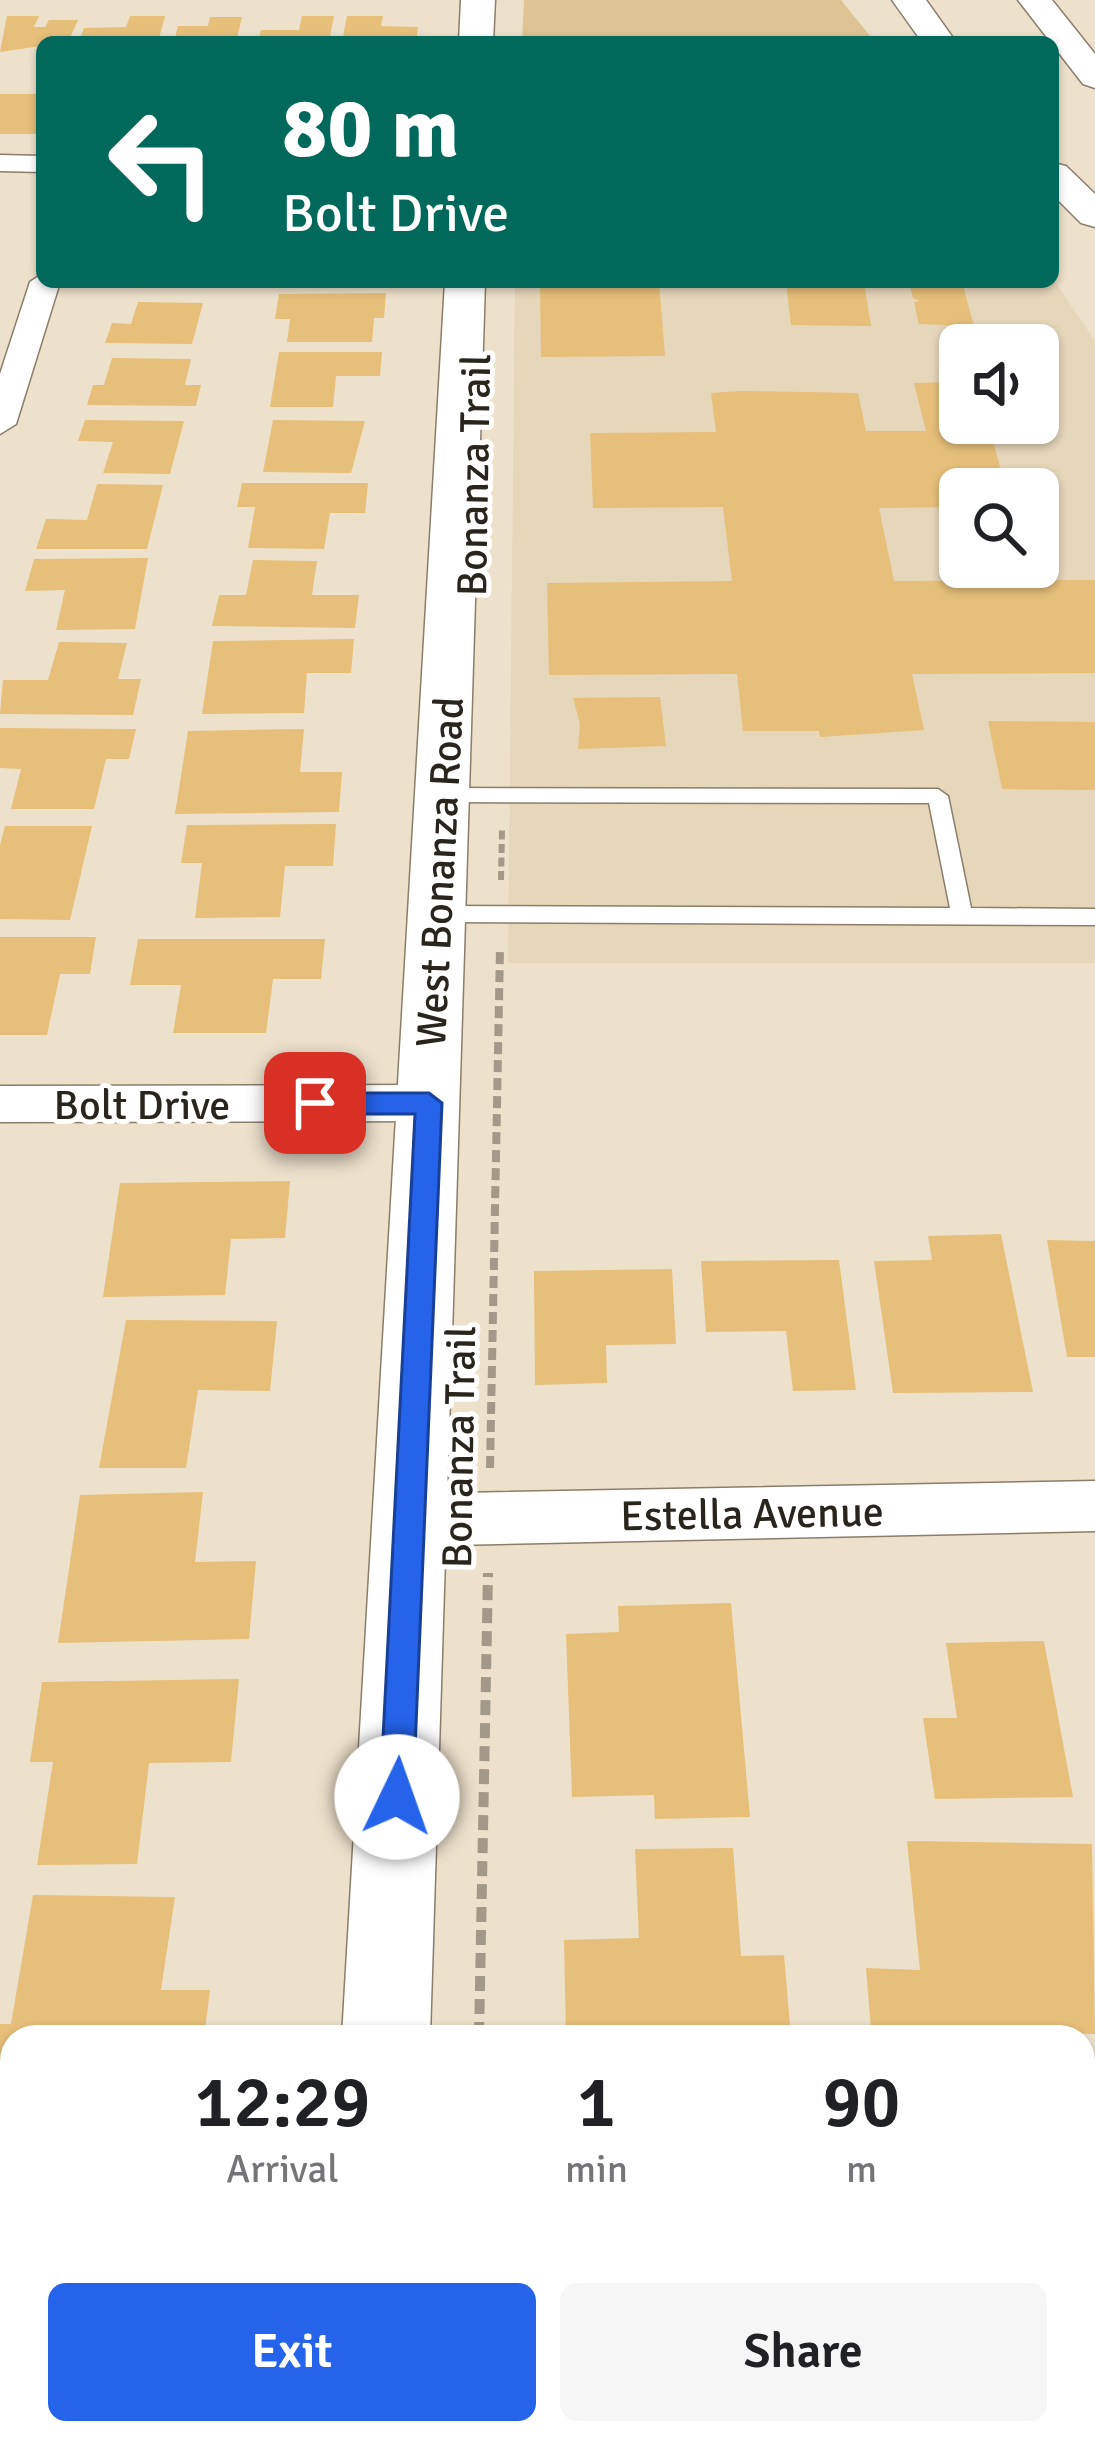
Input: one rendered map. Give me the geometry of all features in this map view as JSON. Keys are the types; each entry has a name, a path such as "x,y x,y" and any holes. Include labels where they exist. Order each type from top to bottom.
{"main road":[{"path":"476,36 478,0"},
{"path":"909,0 935,36"},
{"path":"1035,0 1095,62"},
{"path":"1035,0 1095,76"},
{"path":"1059,180 1095,215"},
{"name":"West Bonanza Road","path":"387,2025 436,914 472,795 465,288"}],"street":[{"path":"0,163 36,164"},
{"path":"0,424 43,288"},
{"name":"Bolt Drive","path":"0,1104 429,1103"},
{"name":"Estella Avenue","path":"410,1520 1095,1506"}],"lane":[{"path":"472,795 938,796 962,916"},
{"path":"436,914 1095,917"}],"path":[{"name":"Bonanza Trail","path":"472,795 501,914 479,2025"}],"shaded area":[{"path":"524,0 841,0 870,36 522,36"},
{"path":"515,288 1059,288 1095,341 1095,963 508,963"}],"building":[{"path":"7,16 39,16 34,27 45,27 49,20 78,20 71,36 36,36 36,47 0,52"},
{"path":"130,16 165,16 160,36 81,36 84,28 126,27"},
{"path":"302,16 334,16 330,36 260,36 261,30 299,30"},
{"path":"347,16 383,16 381,26 418,27 417,36 343,36"},
{"path":"210,17 242,17 237,36 176,36 178,26 208,26"},
{"path":"0,94 36,94 36,134 0,134"},
{"path":"540,288 659,288 665,356 541,357"},
{"path":"787,288 865,288 871,326 791,325"},
{"path":"910,288 964,288 973,324 919,324 914,302 920,301 913,298"},
{"path":"386,293 384,318 374,318 372,342 287,342 290,319 275,319 279,294"},
{"path":"138,302 203,303 192,344 105,343 112,323 131,324"},
{"path":"279,352 382,352 380,376 336,376 333,407 270,407"},
{"path":"112,358 191,359 185,385 201,385 196,406 87,405 93,385 104,385"},
{"path":"939,382 939,444 994,444 1000,468 939,468 939,507 879,508 894,581 939,581 939,588 1059,588 1059,580 1095,580 1095,673 912,674 924,730 820,737 819,731 743,731 737,674 549,675 547,583 732,581 723,507 593,508 590,433 716,432 711,393 741,391 858,393 866,431 926,431 914,383"},
{"path":"85,420 184,421 170,474 103,473 113,442 78,441"},
{"path":"273,420 365,421 351,473 263,472"},
{"path":"242,483 368,483 365,513 330,513 324,549 248,548 255,507 237,507"},
{"path":"97,484 163,485 147,549 36,549 46,519 87,520"},
{"path":"148,558 135,629 56,630 65,590 25,591 34,559"},
{"path":"253,560 317,561 312,595 359,595 355,628 212,626 219,595 246,595"},
{"path":"354,639 351,673 307,673 304,713 202,714 213,641"},
{"path":"59,642 127,643 118,679 141,679 133,715 0,714 3,680 48,680"},
{"path":"660,697 666,746 578,749 580,724 573,698"},
{"path":"988,721 1095,722 1095,790 1002,789"},
{"path":"0,728 136,729 129,759 106,759 94,809 11,809 21,769 0,768"},
{"path":"304,729 300,772 342,772 339,812 175,814 188,731"},
{"path":"336,824 333,866 285,866 280,917 195,918 202,863 181,863 187,825"},
{"path":"5,826 92,826 70,920 0,919 0,845"},
{"path":"0,937 96,937 90,974 60,974 47,1035 0,1035"},
{"path":"138,939 325,939 321,979 273,979 266,1033 173,1033 181,985 130,985"},
{"path":"290,1181 285,1238 231,1239 225,1295 103,1297 120,1183"},
{"path":"1001,1234 1033,1392 893,1393 874,1261 932,1260 928,1236"},
{"path":"1047,1240 1095,1241 1095,1357 1067,1357"},
{"path":"839,1260 856,1390 793,1391 786,1331 706,1332 701,1261"},
{"path":"672,1269 676,1344 606,1345 607,1383 535,1385 534,1271"},
{"path":"126,1320 277,1321 270,1391 198,1390 186,1468 99,1468"},
{"path":"203,1492 195,1562 256,1561 249,1639 58,1643 80,1495"},
{"path":"731,1603 750,1817 655,1819 654,1795 572,1797 566,1634 619,1632 618,1606"},
{"path":"1044,1641 1073,1797 935,1799 923,1718 957,1718 946,1643"},
{"path":"239,1679 231,1762 149,1763 137,1864 37,1865 53,1762 30,1762 42,1682"},
{"path":"907,1841 1092,1844 1095,2025 871,2025 866,1968 920,1970"},
{"path":"733,1848 741,1956 784,1955 790,2025 566,2025 564,1940 639,1938 635,1849"},
{"path":"33,1895 175,1897 161,1990 210,1990 206,2025 0,2025 11,2024"}],"route":[{"path":"315,1103 429,1103 397,1797"}]}
